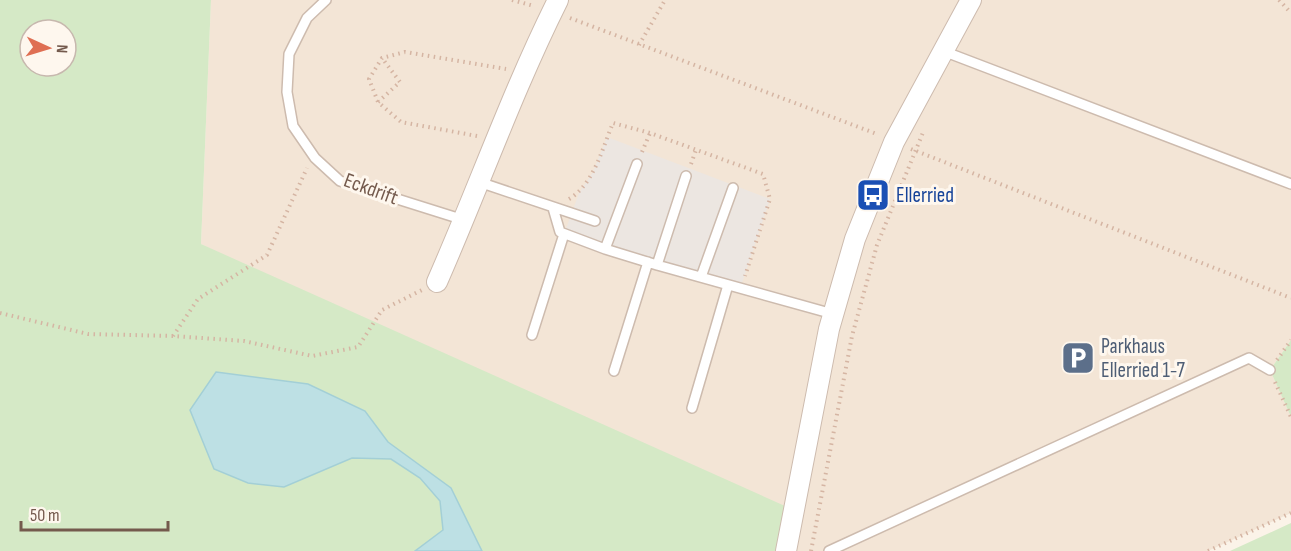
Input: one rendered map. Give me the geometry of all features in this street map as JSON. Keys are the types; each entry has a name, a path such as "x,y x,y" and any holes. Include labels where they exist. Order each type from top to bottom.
{"street":[{"path":"437,282 495,139 558,0"},
{"path":"786,551 833,314 855,239 894,142 971,0"}],"lane":[{"name":"Eckdrift","path":"326,0 308,18 289,54 287,92 293,126 315,158 340,181 464,220"},
{"path":"942,50 1291,184"},
{"path":"605,249 637,164"},
{"path":"614,371 686,176"},
{"path":"479,182 595,221"},
{"path":"701,277 733,188"},
{"path":"553,208 560,232 564,234 652,263 833,314"},
{"path":"532,335 564,234"},
{"path":"692,408 728,285"},
{"path":"829,551 1249,358 1270,370"}],"path":[{"path":"639,45 665,0"},
{"path":"1279,0 1291,13"},
{"path":"495,139 401,122 378,102 369,80 382,58 405,52 525,72"},
{"path":"378,102 400,82 382,58"},
{"path":"811,551 852,336 877,245 925,129"},
{"path":"637,164 650,133"},
{"path":"173,336 198,299 267,255 306,170 315,158"},
{"path":"0,314 88,334 173,336 244,341 312,356 358,347 382,310 437,282"},
{"path":"1212,550 1291,513"}],"shaded area":[{"path":"211,0 1291,0 1291,340 1270,370 1291,417 1291,513 1208,551 785,551 201,244"},
{"path":"607,137 770,199 740,289 564,234 579,193 593,172"}],"green space":[{"path":"0,0 211,0 201,244 794,510 786,551 482,551 451,488 388,442 365,411 284,487 352,458 391,459 420,478 440,501 443,530 415,551 0,551"},
{"path":"1291,340 1291,417 1270,370"},
{"path":"1291,523 1291,551 1230,551"}],"water":[{"path":"216,372 308,384 365,411 388,442 451,488 482,551 415,551 443,530 440,501 420,478 391,459 352,458 284,487 248,483 214,469 190,410"}],"place":[{"name":"Ellerried","path":"873,195"},
{"name":"Parkhaus Ellerried 1-7","path":"1078,358"}]}
